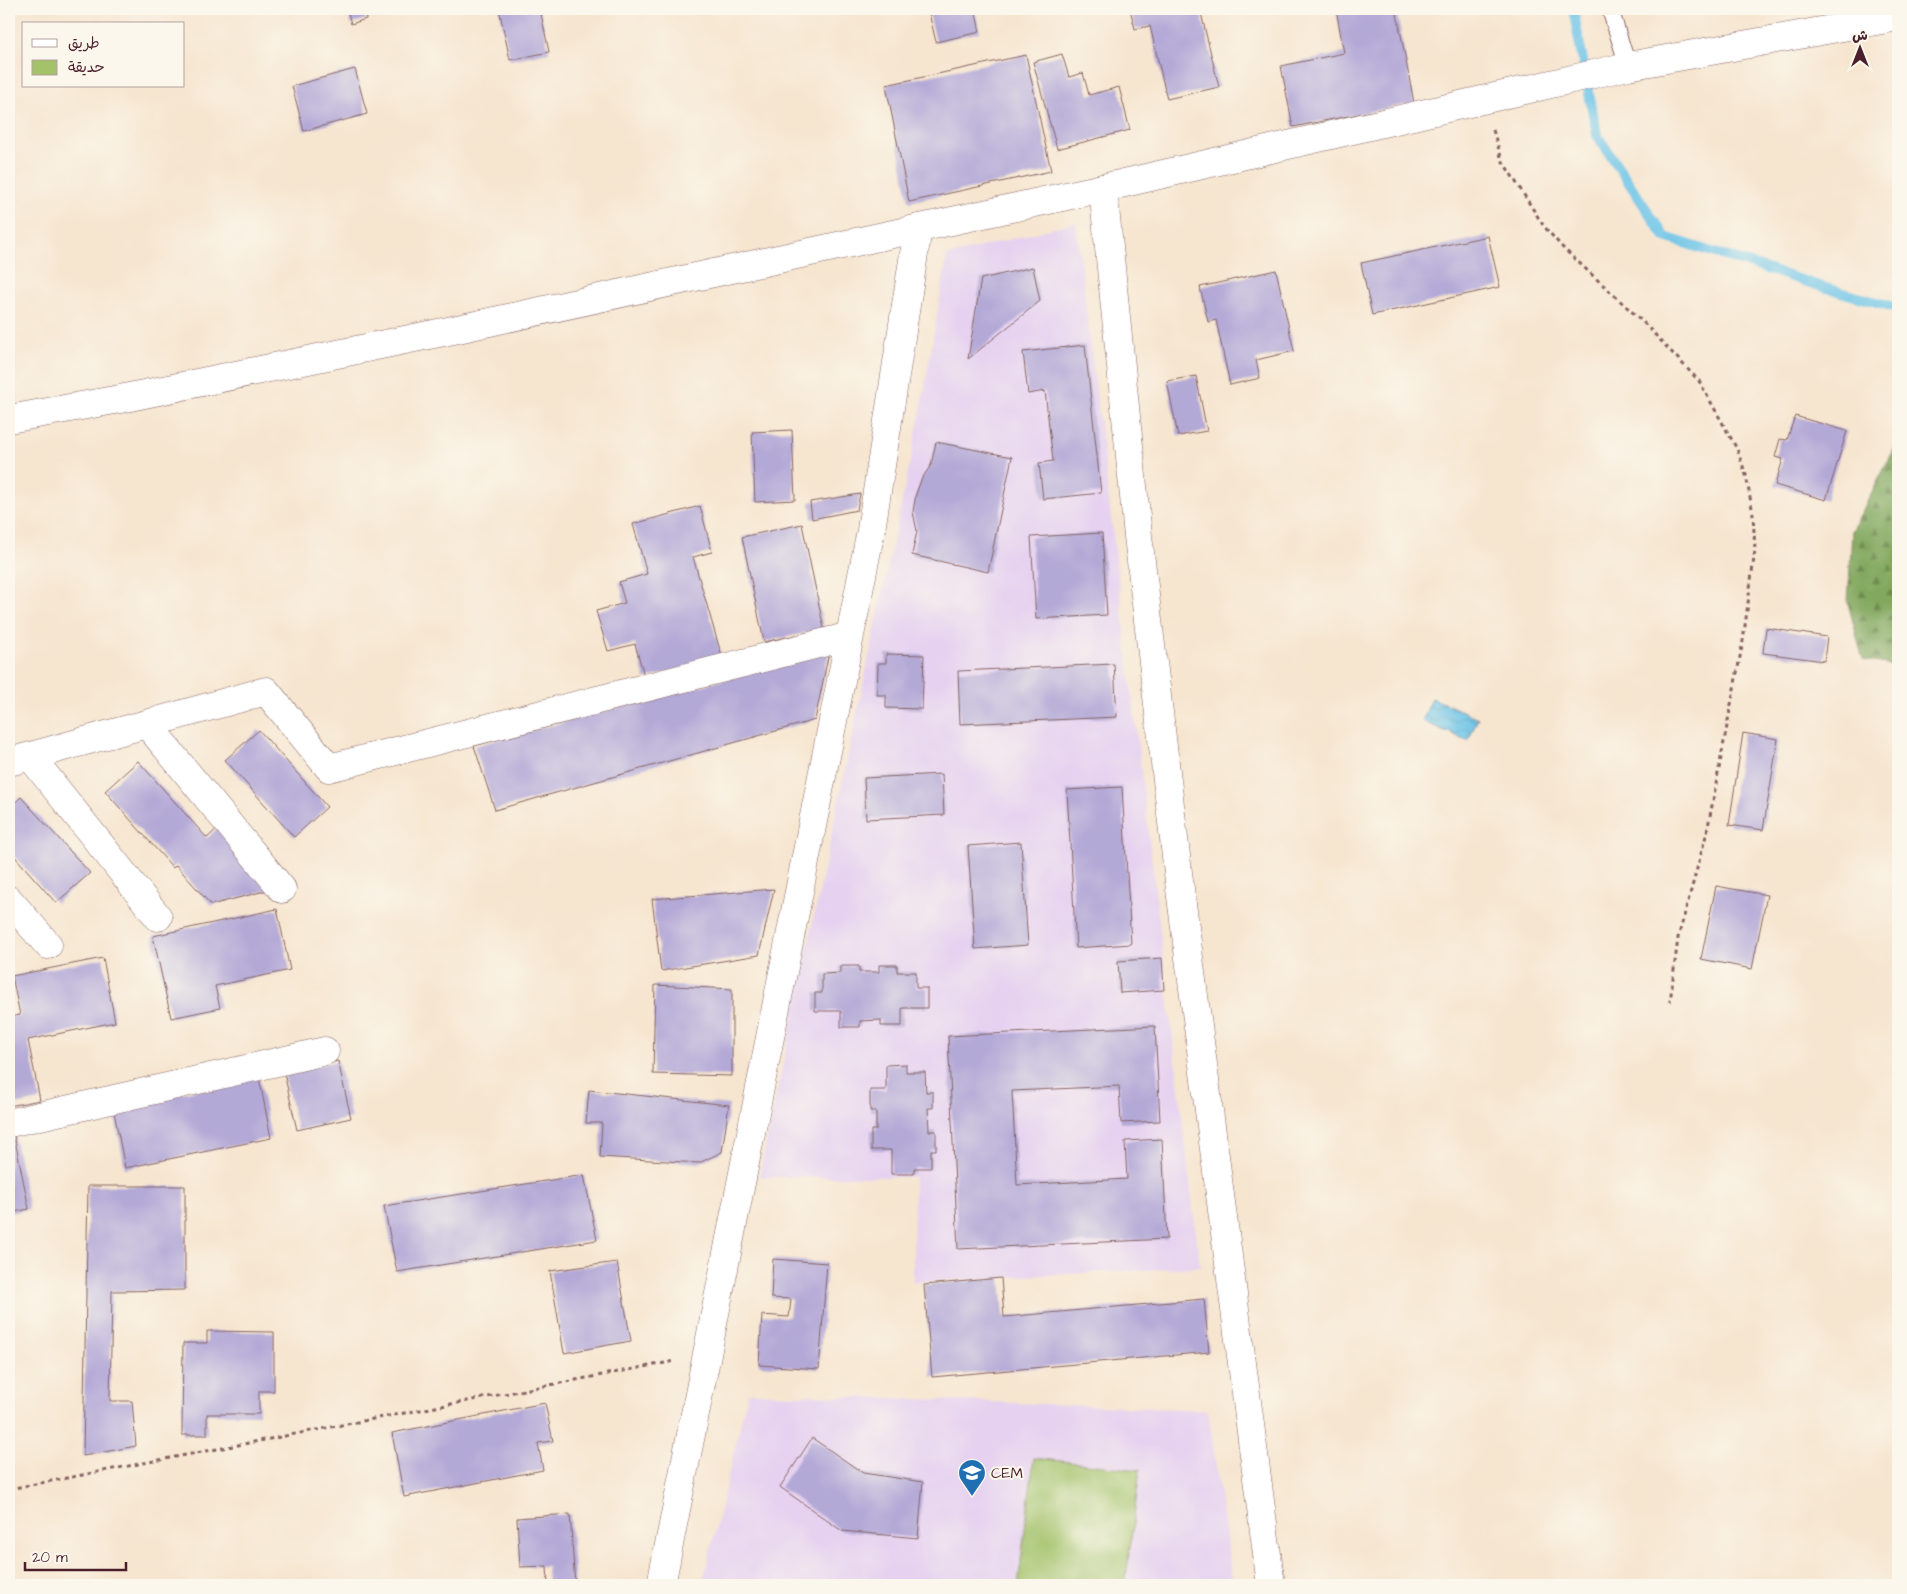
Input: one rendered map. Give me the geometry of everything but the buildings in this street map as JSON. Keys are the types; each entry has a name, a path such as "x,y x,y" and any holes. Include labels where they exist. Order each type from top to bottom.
{"street":[{"path":"9,419 120,399 453,330 1103,188 1616,69 1898,17"},
{"path":"1103,188 1138,536 1179,881 1271,1585"},
{"path":"661,1585 872,530 918,228"},
{"path":"158,917 20,759 266,691 329,768 850,636"},
{"path":"147,724 282,889"},
{"path":"9,900 48,945"},
{"path":"9,1123 325,1051"}],"lane":[{"path":"1610,9 1616,69"}],"path":[{"path":"1484,100 1502,160 1543,225 1562,247 1637,316 1699,381 1738,449 1746,475 1753,514 1755,550 1743,641 1707,832 1678,938 1670,1002"},
{"path":"9,1489 708,1354"}],"shaded area":[{"path":"1076,222 1200,1267 913,1282 914,1177 759,1177 920,415 947,256"},
{"name":"CEM","path":"748,1393 1208,1410 1233,1585 702,1585"}],"green space":[{"path":"1898,442 1898,666 1863,660 1848,603 1852,531"},
{"path":"1034,1458 1140,1470 1125,1585 1018,1585"}],"water":[{"path":"1432,698 1478,718 1468,741 1422,721"}],"waterway":[{"path":"1573,9 1597,135 1665,237 1826,288 1898,308"}],"place":[{"name":"CEM","path":"972,1497"}]}
